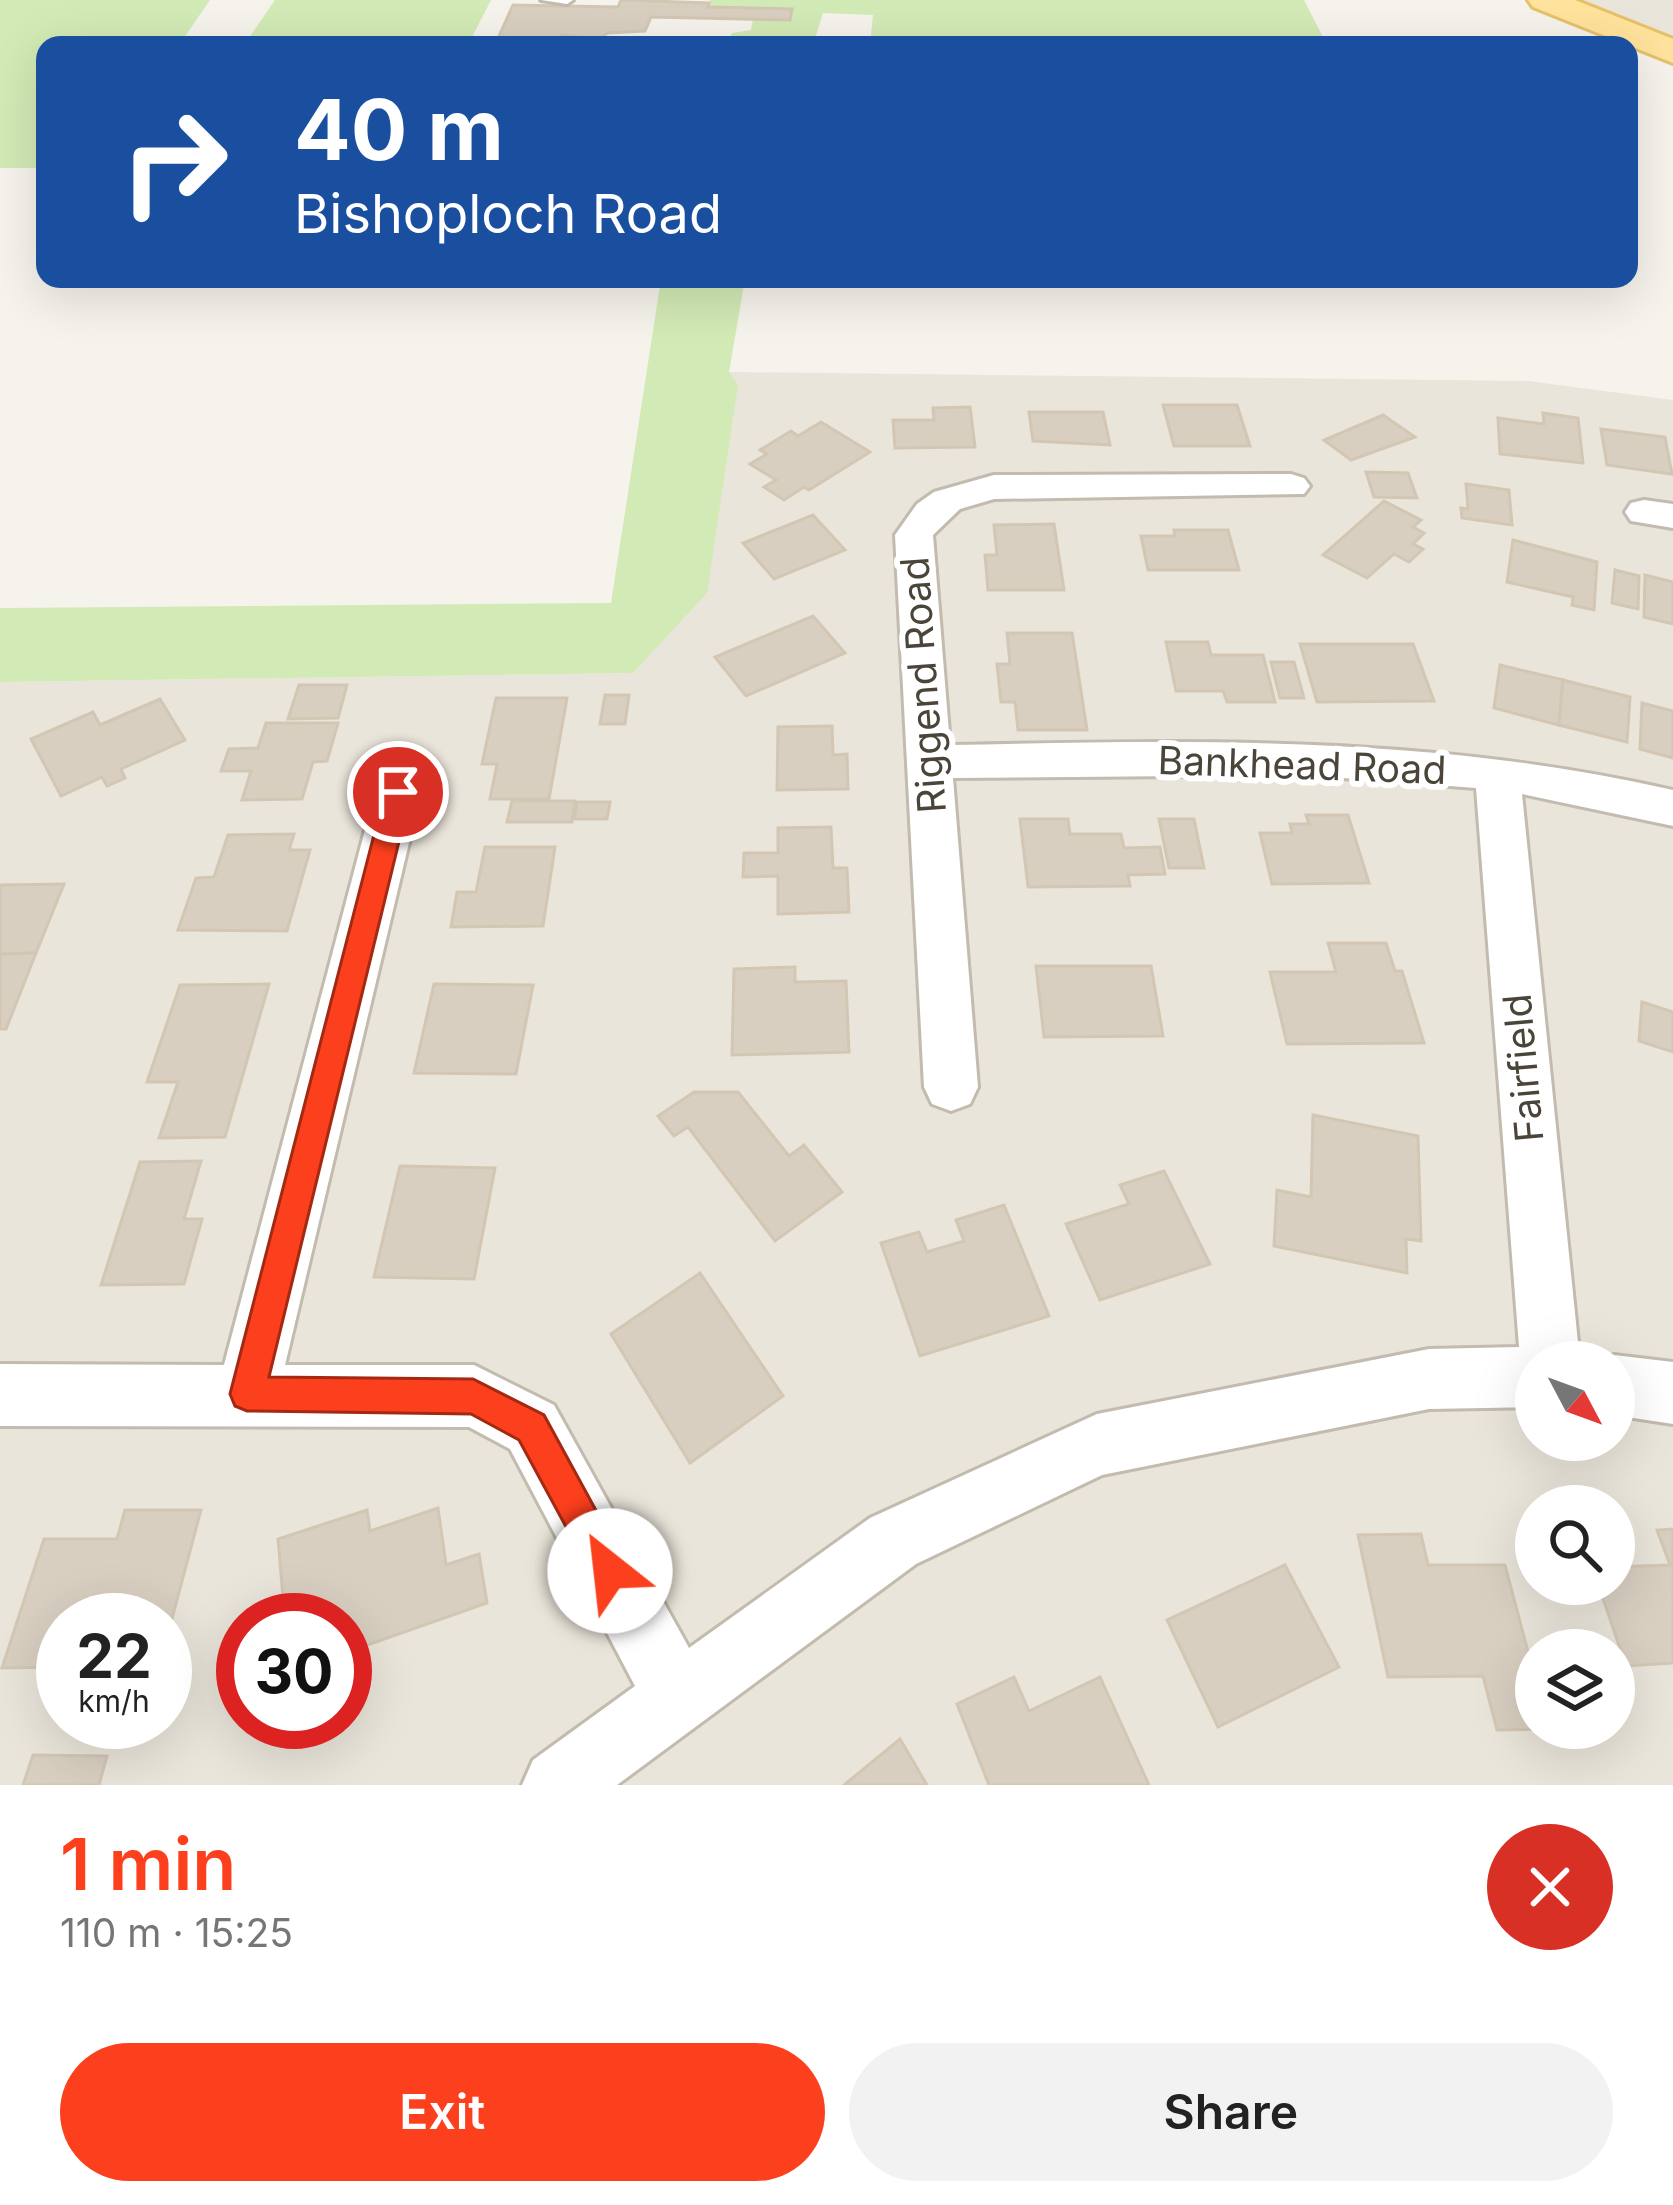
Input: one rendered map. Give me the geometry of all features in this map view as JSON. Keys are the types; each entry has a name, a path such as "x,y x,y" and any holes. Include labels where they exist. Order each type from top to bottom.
{"main road":[{"path":"1545,0 1634,36"},
{"path":"1638,38 1673,52"}],"street":[{"name":"Riggend Road","path":"951,1087 914,535 931,508 958,494 994,487 1291,486"},
{"name":"Bankhead Road","path":"928,761 1390,759 1673,808"},
{"name":"Fairfield","path":"1497,774 1548,1341"},
{"path":"247,1394 398,792"},
{"path":"558,1785 893,1541 1097,1445 1429,1379 1515,1377"},
{"path":"1635,1388 1673,1393"},
{"path":"0,1395 473,1396 532,1427 677,1694"}],"lane":[{"path":"547,0 567,0"}],"shaded area":[{"path":"1581,0 1673,0 1673,36"},
{"path":"729,372 1528,381 1673,400 1673,1785 0,1785 0,682 633,673"}],"green space":[{"path":"0,0 210,0 185,36 36,36 36,168 0,168"},
{"path":"275,0 491,0 473,36 250,36"},
{"path":"710,0 1304,0 1322,36 871,36 873,15 823,13 816,36 730,36 751,30 753,19 789,20 792,9 708,7"},
{"path":"660,288 743,288 729,372 738,385 707,593 633,673 0,682 0,608 611,603"}],"building":[{"path":"621,0 792,9 790,20 651,17 645,31 499,36 513,5 618,7"},
{"path":"1163,405 1237,405 1250,446 1174,446"},
{"path":"970,407 975,447 895,448 893,420 934,420 933,408"},
{"path":"1029,412 1103,412 1110,445 1033,441"},
{"path":"1543,413 1578,418 1583,463 1500,454 1498,418 1544,424"},
{"path":"1383,415 1415,437 1351,460 1324,440"},
{"path":"821,422 870,452 784,500 764,487 776,480 750,464 767,454 760,450 791,431 798,436"},
{"path":"1601,429 1665,437 1672,474 1607,465"},
{"path":"1366,472 1408,473 1417,498 1374,497"},
{"path":"1466,484 1509,490 1512,525 1462,518 1461,508 1468,509"},
{"path":"1384,501 1421,520 1413,527 1424,533 1413,544 1423,549 1409,562 1394,554 1367,578 1323,555"},
{"path":"813,515 845,550 774,579 743,543"},
{"path":"1054,524 1064,590 988,590 985,555 997,555 994,525"},
{"path":"1174,530 1228,530 1239,570 1148,570 1141,536 1175,536"},
{"path":"1513,540 1597,562 1594,610 1572,605 1573,597 1507,582"},
{"path":"1615,570 1639,576 1638,609 1612,603"},
{"path":"1645,575 1673,582 1673,624 1644,617"},
{"path":"813,616 845,653 746,696 715,657"},
{"path":"1007,633 1072,633 1087,730 1018,730 1015,702 1001,702 997,664 1010,664"},
{"path":"1166,642 1208,642 1211,655 1263,655 1275,702 1227,702 1223,691 1176,691"},
{"path":"1300,644 1413,644 1434,701 1317,702"},
{"path":"1271,662 1294,662 1304,698 1280,698"},
{"path":"1500,665 1563,680 1559,725 1494,708"},
{"path":"1563,680 1630,697 1627,742 1559,725"},
{"path":"299,685 347,685 338,718 288,719"},
{"path":"605,695 629,695 625,724 600,724"},
{"path":"496,698 567,698 549,799 490,799 497,764 482,764"},
{"path":"160,699 185,740 121,769 125,778 107,786 102,777 61,796 31,739 93,712 100,725"},
{"path":"1642,703 1673,711 1673,758 1640,749"},
{"path":"266,723 338,723 327,761 313,762 302,799 242,800 251,771 221,771 229,749 258,748"},
{"path":"832,726 833,755 847,754 848,789 777,790 778,727"},
{"path":"512,801 575,801 572,822 507,822"},
{"path":"577,802 610,802 607,819 574,819"},
{"path":"1306,815 1348,815 1369,883 1272,884 1260,833 1292,833 1290,824 1309,824"},
{"path":"1020,819 1068,819 1070,834 1121,834 1124,848 1160,847 1165,874 1128,875 1130,886 1028,887"},
{"path":"1159,819 1194,819 1204,868 1169,868"},
{"path":"831,827 833,868 847,868 849,912 778,914 778,876 743,877 744,853 778,853 778,828"},
{"path":"294,834 289,850 310,850 287,931 178,930 196,878 214,877 228,835"},
{"path":"485,847 555,847 543,926 451,927 457,892 476,892"},
{"path":"64,884 36,953 0,954 0,885"},
{"path":"1328,943 1386,943 1395,971 1402,971 1424,1043 1287,1044 1270,972 1336,972"},
{"path":"36,953 6,1029 0,1029 0,954"},
{"path":"1036,966 1151,966 1163,1036 1044,1037"},
{"path":"795,967 795,982 846,981 849,1052 732,1055 734,969"},
{"path":"269,984 225,1137 159,1138 178,1082 147,1082 180,985"},
{"path":"434,984 533,985 516,1074 414,1073"},
{"path":"1642,1002 1673,1012 1673,1052 1639,1041"},
{"path":"694,1092 738,1092 789,1156 804,1145 842,1192 775,1241 688,1127 674,1136 658,1116"},
{"path":"1313,1115 1418,1136 1421,1241 1406,1239 1407,1273 1274,1246 1277,1190 1311,1197"},
{"path":"201,1161 184,1219 202,1219 184,1284 101,1285 140,1162"},
{"path":"400,1166 495,1168 474,1279 374,1277"},
{"path":"1164,1171 1210,1264 1100,1300 1066,1224 1129,1204 1120,1185"},
{"path":"1004,1205 1049,1316 920,1356 881,1243 919,1232 927,1252 964,1241 956,1220"},
{"path":"700,1273 783,1396 690,1463 611,1334"},
{"path":"438,1508 446,1565 479,1554 487,1603 372,1643 372,1593 283,1593 278,1539 367,1510 370,1531"},
{"path":"125,1510 201,1510 179,1593 36,1593 36,1667 2,1668 44,1539 117,1539"},
{"path":"1673,1529 1673,1663 1635,1665 1635,1629 1613,1629 1605,1605 1635,1605 1635,1566 1670,1565 1657,1530"},
{"path":"1421,1534 1428,1565 1505,1565 1522,1629 1515,1629 1515,1730 1497,1730 1483,1676 1388,1677 1358,1535"},
{"path":"1285,1565 1339,1667 1218,1727 1167,1620"},
{"path":"1014,1677 1029,1711 1100,1677 1149,1785 989,1785 957,1704"},
{"path":"900,1739 927,1785 844,1785"},
{"path":"33,1755 107,1756 99,1785 23,1785"}],"route":[{"path":"398,792 247,1394 473,1396 532,1427 610,1571"}]}
